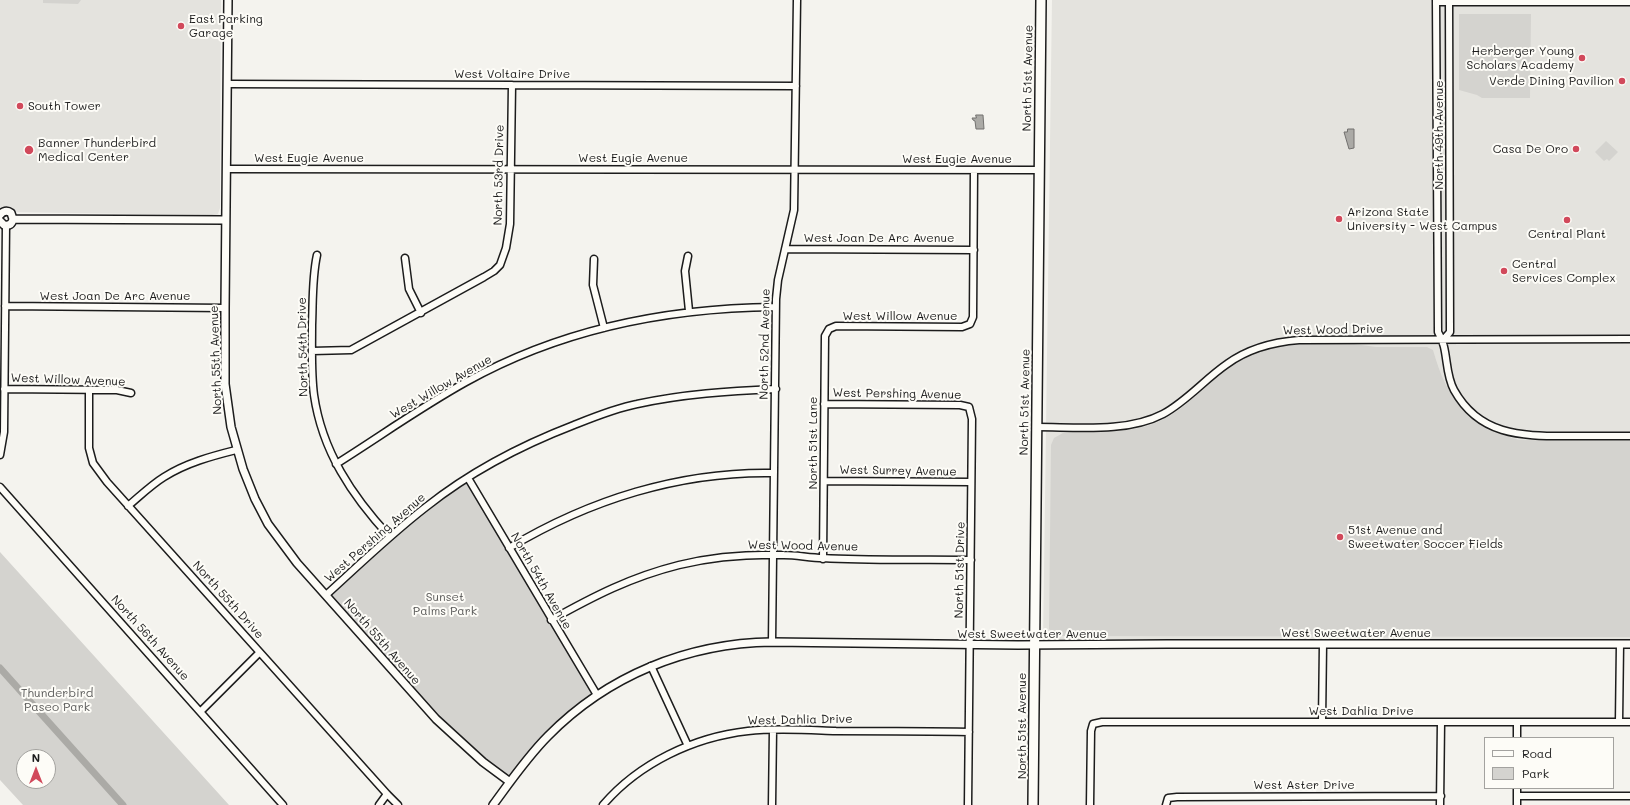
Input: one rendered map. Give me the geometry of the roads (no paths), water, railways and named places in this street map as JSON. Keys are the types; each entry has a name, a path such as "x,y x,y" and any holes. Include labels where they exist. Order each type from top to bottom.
{"main road":[{"name":"North 51st Avenue","path":"1032,805 1041,0"}],"street":[{"name":"North 55th Avenue","path":"228,0 224,308 226,390 231,428 236,450 255,499 268,524 296,563 436,719 483,762 510,782"},
{"name":"North 52nd Avenue","path":"772,642 776,389 775,307 778,280 794,210 796,0"},
{"path":"1436,1 1630,2"},
{"name":"North 49th Avenue","path":"1436,1 1438,332 1443,340 1448,372 1453,388 1462,402 1479,419 1510,433 1535,436 1630,436"},
{"name":"North 49th Avenue","path":"1443,340 1450,332 1449,1"},
{"name":"West Voltaire Drive","path":"228,84 796,86"},
{"name":"North 53rd Drive","path":"421,313 494,271 500,265 506,248 510,224 512,85"},
{"name":"West Eugie Avenue","path":"227,169 1039,170"},
{"path":"974,170 974,250"},
{"path":"0,215 8,211 13,215 13,219"},
{"path":"13,219 225,220"},
{"path":"0,455 4,432 5,306 3,223 12,223 13,219"},
{"name":"West Joan De Arc Avenue","path":"785,249 974,250"},
{"name":"West Willow Avenue","path":"829,329 836,326 962,327 970,324 973,317 974,250"},
{"name":"North 54th Drive","path":"317,255 314,270 312,351 313,382 322,433 336,464 353,493 390,537"},
{"path":"688,256 685,271 689,312"},
{"path":"312,351 351,350 421,313 409,289 405,258"},
{"path":"594,259 593,285 604,328"},
{"name":"West Joan De Arc Avenue","path":"5,306 224,308"},
{"name":"West Willow Avenue","path":"336,464 430,403 467,381 538,349 604,328 644,318 726,308 775,307"},
{"name":"North 51st Lane","path":"823,558 825,336 829,329"},
{"name":"West Wood Drive","path":"1037,427 1103,426 1141,423 1163,414 1194,393 1226,364 1243,354 1273,343 1298,340 1630,339"},
{"name":"West Willow Avenue","path":"4,389 117,390 131,393"},
{"name":"West Pershing Avenue","path":"326,595 390,537 427,506 468,478 502,458 546,436 587,420 636,404 713,392 776,389"},
{"name":"North 55th Drive","path":"89,390 89,448 93,463 107,482 259,653 398,805"},
{"name":"West Pershing Avenue","path":"824,404 960,405 969,407"},
{"name":"North 51st Drive","path":"968,805 972,419 969,407"},
{"path":"128,506 146,490 176,470 189,464 236,450"},
{"path":"509,548 564,519 589,508 654,486 691,479 741,473 774,473"},
{"name":"North 54th Avenue","path":"468,478 551,620 597,695"},
{"name":"West Surrey Avenue","path":"824,481 971,482"},
{"name":"North 56th Avenue","path":"0,487 201,711 283,805"},
{"name":"West Wood Avenue","path":"551,620 591,597 636,578 657,571 710,559 738,556 773,555 823,558 971,560"},
{"name":"West Sweetwater Avenue","path":"492,805 547,736 572,713 597,695 625,678 651,666 703,650 726,645 772,642 970,645 1630,644"},
{"path":"1322,722 1323,644"},
{"path":"1619,722 1620,644"},
{"path":"201,711 259,653"},
{"path":"651,666 688,746"},
{"name":"West Dahlia Drive","path":"1090,805 1090,731 1093,724 1102,722 1630,722"},
{"path":"1440,805 1441,722"},
{"path":"1517,722 1517,737"},
{"path":"772,805 773,730"},
{"name":"West Dahlia Drive","path":"603,805 626,782 661,758 688,746 730,733 773,730 969,732"},
{"path":"1517,789 1517,805"},
{"path":"378,805 387,794"},
{"name":"West Aster Drive","path":"1166,805 1168,798 1177,797 1440,796"},
{"path":"1517,796 1630,796"}],"waterway":[{"path":"0,668 123,805"}],"place":[{"name":"East Parking Garage","path":"181,26"},
{"name":"Herberger Young Scholars Academy","path":"1582,58"},
{"name":"Verde Dining Pavilion","path":"1622,81"},
{"name":"South Tower","path":"20,106"},
{"name":"Casa De Oro","path":"1576,149"},
{"name":"Banner Thunderbird Medical Center","path":"29,150"},
{"name":"Arizona State University - West Campus","path":"1339,219"},
{"name":"Central Plant","path":"1567,220"},
{"name":"Central Services Complex","path":"1504,271"},
{"name":"51st Avenue and Sweetwater Soccer Fields","path":"1340,537"}],"park label":[{"name":"Sunset Palms Park","path":"445,604"},
{"name":"Thunderbird Paseo Park","path":"57,700"}]}
